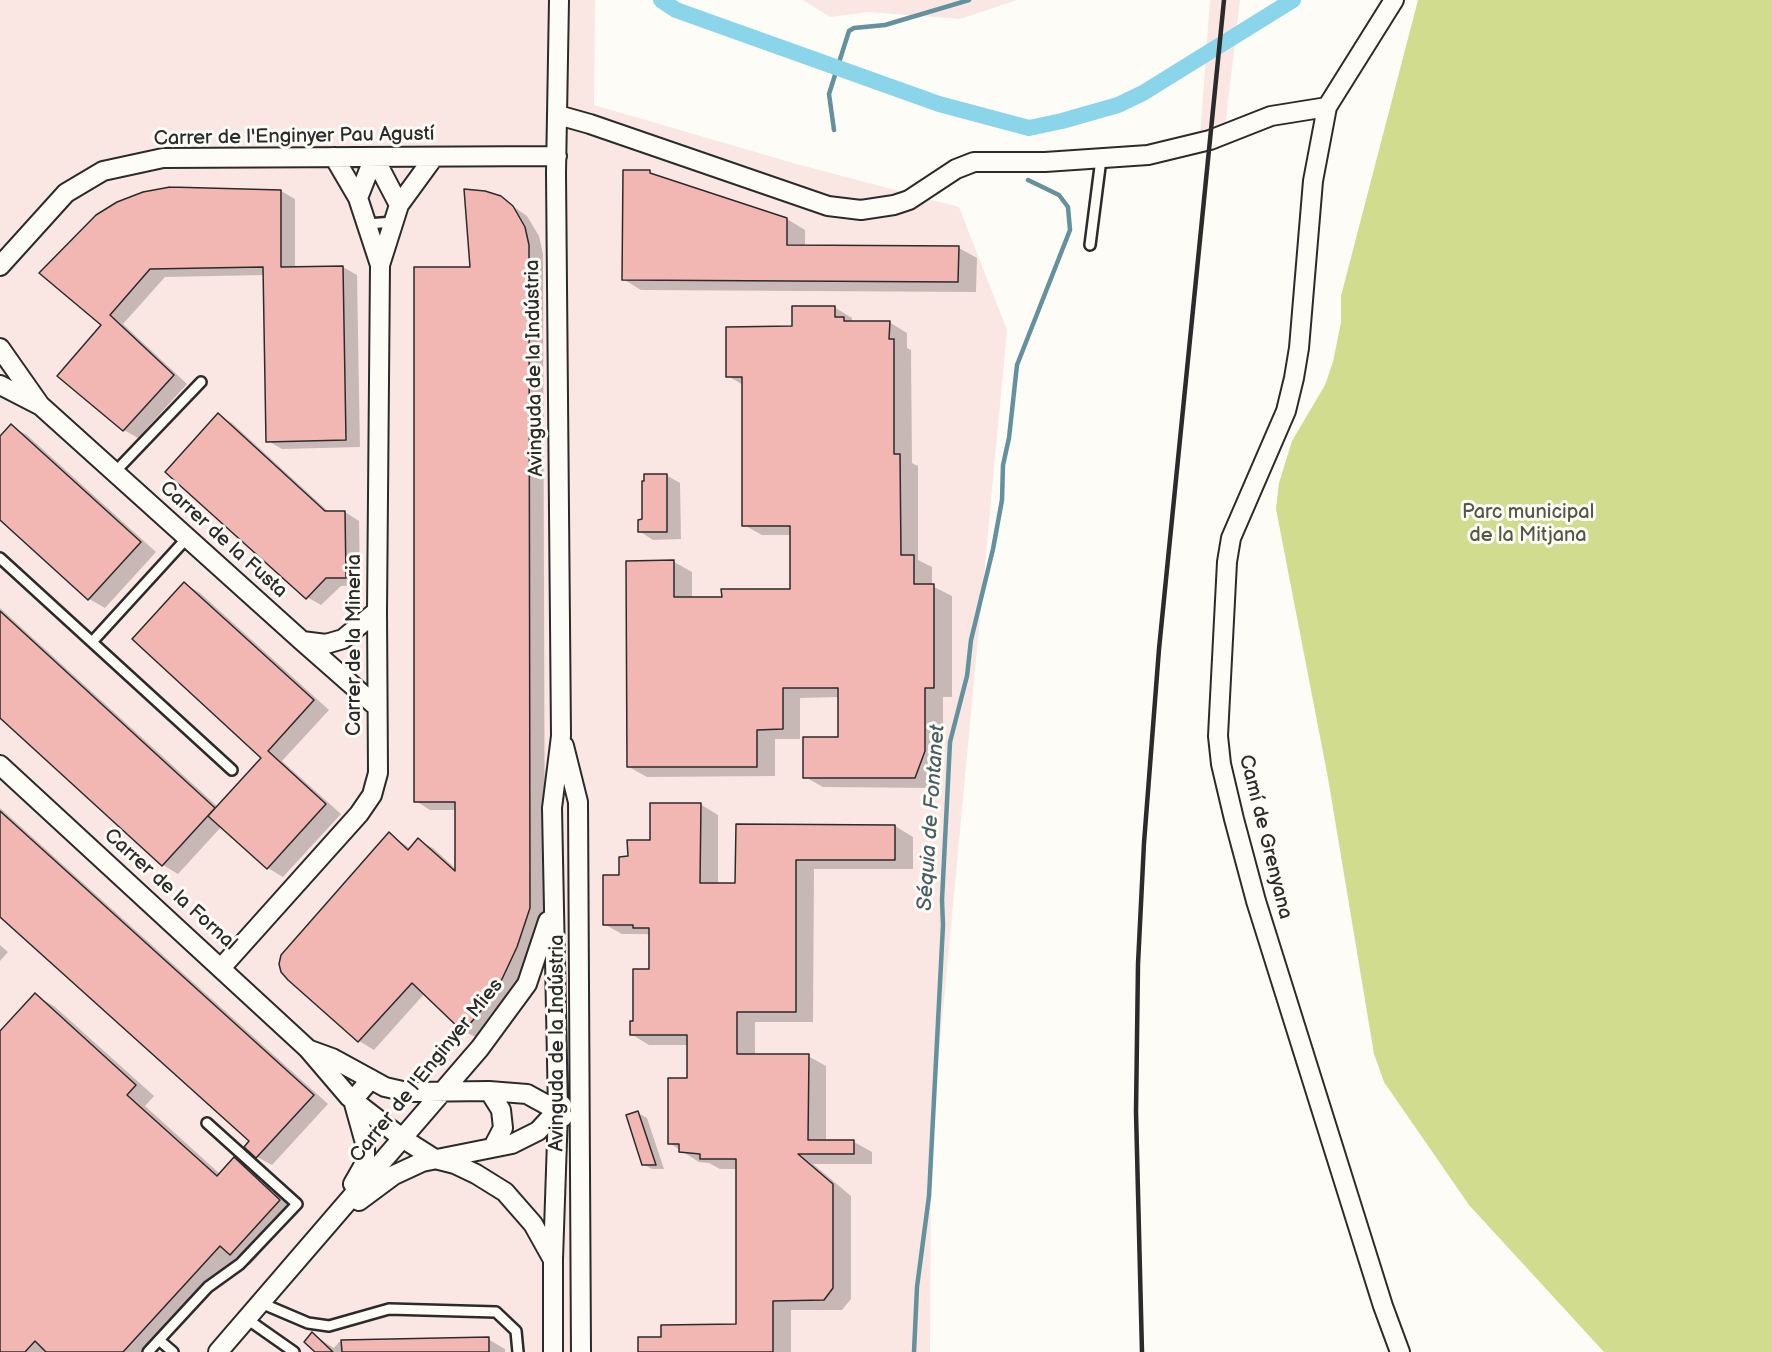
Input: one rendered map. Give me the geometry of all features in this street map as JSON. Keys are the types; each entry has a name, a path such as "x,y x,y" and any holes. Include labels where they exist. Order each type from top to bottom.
{"street":[{"name":"Avinguda de la Indústria","path":"554,1352 552,1259 558,1110 552,808 561,736 556,156 559,0"},
{"path":"558,115 828,206 861,210 894,205 909,200 956,169 974,162 1101,159 1167,151 1210,140 1271,116 1328,107 1394,0"},
{"name":"Camí de Grenyana","path":"1328,107 1313,181 1308,255 1294,378 1286,411 1231,538 1225,583 1218,736 1221,764 1231,808 1256,901 1383,1306 1400,1352"},
{"name":"Carrer de l'Enginyer Pau Agustí","path":"0,266 66,193 103,171 163,158 556,156"},
{"name":"Carrer de la Mineria","path":"334,157 358,198 380,265"},
{"path":"358,198 374,157"},
{"path":"374,157 397,214"},
{"name":"Carrer de la Mineria","path":"221,968 359,814 372,795 378,773 380,265 397,214 434,157"},
{"name":"Carrer de la Fusta","path":"0,335 3,359 41,406 377,706"},
{"name":"Carrer de la Fusta","path":"0,385 41,406"},
{"path":"302,641 326,644 343,639 377,611"},
{"name":"Avinguda de la Indústria","path":"561,736 578,802 581,1352"},
{"name":"Carrer de la Fornal","path":"0,765 308,1049 353,1101 402,1138 435,1159 465,1169 505,1192 533,1224 552,1259"},
{"name":"Carrer de l'Enginyer Mies","path":"221,1351 480,1048 527,984 553,908"},
{"name":"Carrer de la Fornal","path":"308,1049 332,1058 385,1087 407,1092 489,1091 527,1094 558,1110 581,1139"},
{"path":"334,1220 365,1163 365,1143 353,1101 371,1079"},
{"name":"Carrer de l'Enginyer Mies","path":"334,1220 394,1175 422,1162 512,1144 538,1131 558,1110 580,1079"},
{"path":"489,1091 501,1110 503,1128 493,1148"}],"lane":[{"path":"1090,245 1101,159"},
{"path":"367,224 397,214"},
{"path":"114,472 201,382"},
{"path":"92,642 187,538"},
{"path":"0,558 232,770"},
{"path":"148,1352 208,1287 240,1264 297,1204 207,1123"},
{"path":"261,1303 308,1323 329,1326 389,1309 496,1312 516,1331 518,1352"},
{"path":"247,1319 294,1352"},
{"path":"159,1340 173,1352"}],"shaded area":[{"path":"0,0 595,0 594,105 793,163 959,207 1007,330 931,1139 930,1352 0,1352"},
{"path":"803,0 1017,0 960,19 869,12 830,17"},
{"path":"1210,0 1240,0 1225,128 1200,136"}],"green space":[{"name":"Parc municipal de la Mitjana","path":"1418,0 1772,0 1772,1352 1604,1352 1469,1205 1384,1082 1374,1054 1328,778 1276,509 1279,483 1292,441 1325,385 1333,362 1341,322 1341,296"}],"building":[{"path":"623,170 650,170 650,173 787,218 787,245 959,246 958,282 622,280"},
{"path":"170,187 281,190 281,267 343,266 346,440 266,442 263,267 150,269 110,315 174,375 123,431 57,376 101,325 39,273 96,215 117,202 143,192"},
{"path":"464,189 485,191 501,196 513,206 525,227 529,245 530,908 517,947 495,994 463,1032 412,983 358,1042 288,980 281,972 279,964 281,955 389,832 408,850 418,838 455,871 455,802 414,802 414,267 470,267"},
{"path":"792,306 835,306 835,317 844,317 844,321 890,321 889,339 894,339 894,454 900,454 901,555 914,555 914,584 934,584 934,688 925,688 925,751 915,778 803,778 803,737 838,737 838,688 783,688 783,729 757,730 757,767 627,767 626,561 674,560 674,597 722,597 721,589 790,589 790,526 742,526 742,377 726,377 726,327 792,326"},
{"path":"218,413 325,511 345,511 346,578 326,578 306,599 165,472"},
{"path":"11,424 141,542 88,600 0,520 0,436"},
{"path":"644,474 667,474 667,532 638,532 638,520 642,519"},
{"path":"184,582 314,700 268,751 326,804 267,869 208,816 261,758 132,639"},
{"path":"0,611 215,808 162,866 0,718"},
{"path":"650,803 701,803 700,883 735,883 736,824 895,825 895,860 796,860 796,1012 737,1012 737,1054 809,1054 808,1140 854,1140 854,1154 798,1154 833,1184 833,1288 824,1300 773,1301 773,1352 638,1352 638,1337 661,1337 661,1325 736,1324 736,1159 700,1159 700,1154 679,1152 679,1144 668,1144 668,1078 687,1078 687,1035 630,1035 630,1021 633,1021 633,969 649,969 649,928 633,928 633,925 603,925 603,875 619,875 619,857 628,856 627,840 650,840"},
{"path":"0,811 314,1095 256,1158 244,1147 249,1141 0,917"},
{"path":"35,993 136,1085 127,1095 217,1176 234,1157 280,1200 230,1255 220,1246 123,1352 46,1352 35,1341 25,1352 0,1352 0,1031"},
{"path":"638,1111 656,1165 642,1165 626,1115"},
{"path":"312,1332 333,1352 315,1352 304,1342"},
{"path":"489,1337 489,1352 342,1352 341,1340"}],"waterway":[{"path":"661,0 676,10 939,104 1029,128 1118,105 1143,93 1293,0"},
{"name":"Séquia de Fontanet","path":"834,130 829,94 849,31 854,28 885,25 969,0"},
{"name":"Séquia de Fontanet","path":"914,1352 917,1287 929,1196 950,742 967,676 971,640 993,549 1002,500 1003,465 1009,438 1017,365 1070,230 1068,207 1059,195 1028,180"}],"railway":[{"path":"1142,1352 1136,1112 1138,964 1144,843 1159,649 1224,0"}]}
